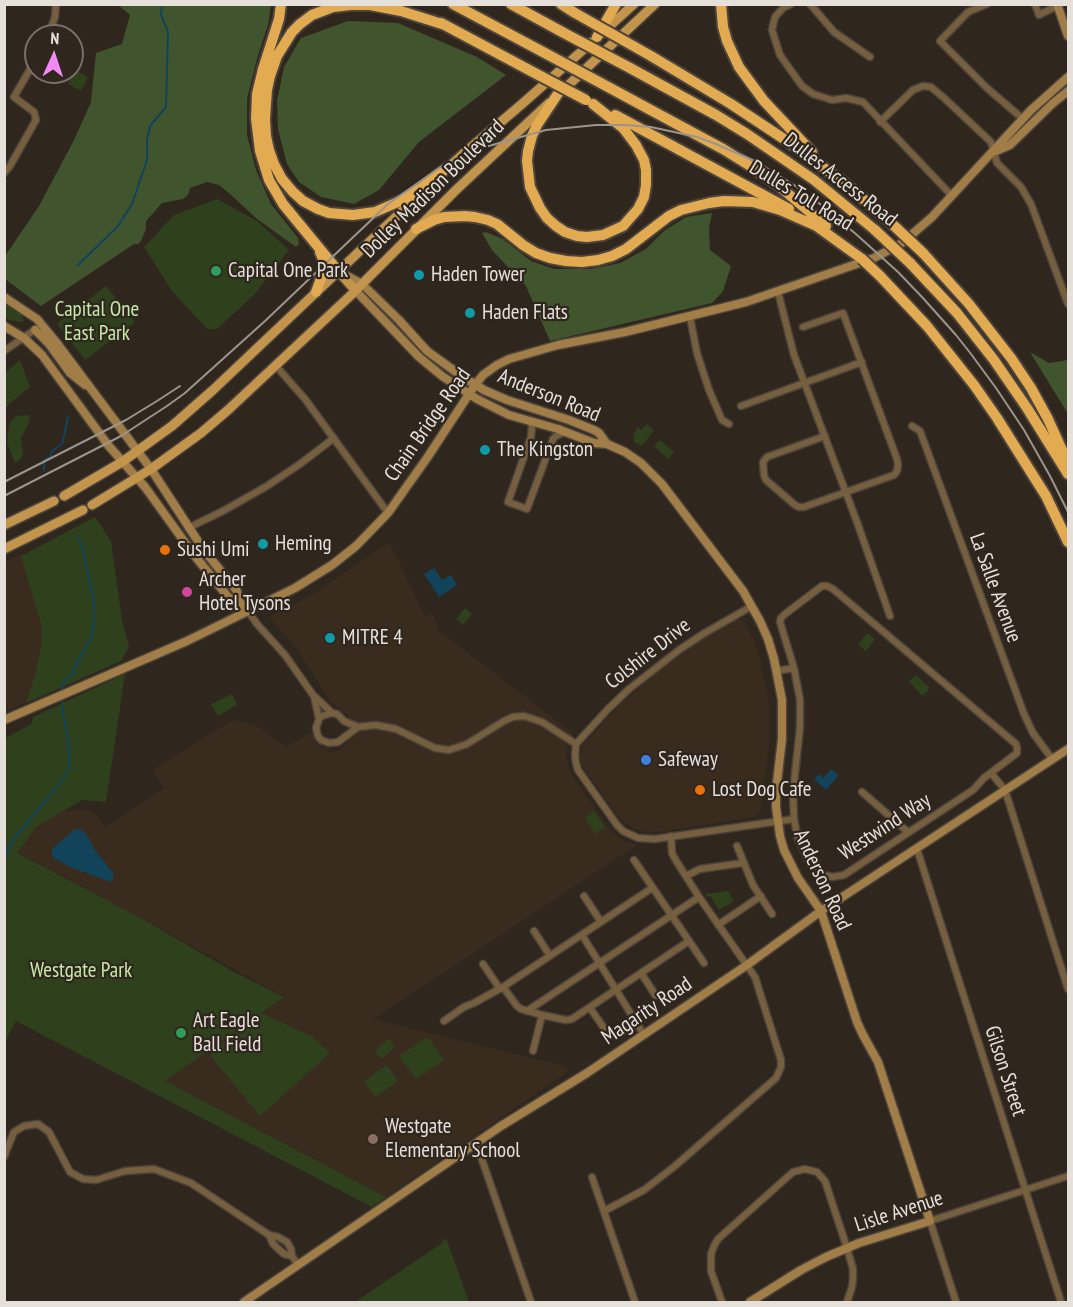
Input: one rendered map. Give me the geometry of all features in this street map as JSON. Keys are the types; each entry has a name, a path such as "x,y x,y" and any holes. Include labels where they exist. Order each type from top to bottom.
{"highway":[{"path":"281,4 279,20 257,94 257,133 264,167 283,204 338,271"},
{"name":"Dulles Toll Road","path":"406,4 779,202 843,243"},
{"name":"Dulles Access Road","path":"453,4 723,149 752,167 806,207 862,259"},
{"name":"Dulles Access Road","path":"511,4 716,115 814,180 875,230 957,313 994,360 1068,474"},
{"path":"597,37 616,4"},
{"path":"721,4 727,41 735,61 751,86 777,116 848,185"},
{"path":"445,25 401,11 370,6 333,7 312,15 292,32 277,56 268,83 265,119 269,150 282,179 303,201 329,213 353,215 375,212 405,199 447,168"},
{"name":"Dulles Toll Road","path":"567,8 769,128 848,185 890,222 923,253 969,304 1011,358 1048,418 1068,464"},
{"path":"557,95 532,136 527,161 530,187 540,208 556,226 571,234 587,237 603,235 623,226 644,198 646,185 644,160 636,145 623,128 589,102"},
{"path":"416,229 444,217 475,217 497,224 536,253 550,258 582,262 612,256 626,249 669,216 681,210 709,203 753,202 780,210 821,228"},
{"path":"316,244 324,266 322,279 316,292"},
{"name":"Dulles Toll Road","path":"862,259 927,326 974,385 1046,496 1068,542"}],"main road":[{"name":"Dolley Madison Boulevard","path":"64,496 122,462 193,408 447,168 634,4"},
{"name":"Dolley Madison Boulevard","path":"93,505 151,469 219,418 276,366 515,134 655,4"},
{"path":"338,271 358,287"},
{"path":"4,525 54,501"},
{"path":"4,549 83,510"}],"street":[{"path":"52,24 56,4"},
{"path":"791,4 783,8 776,17 772,30 780,55 802,86 813,94 832,100 846,98 863,102 952,196"},
{"path":"810,4 834,32 870,57"},
{"path":"987,4 968,12 940,40 987,88 1023,118"},
{"path":"1035,4 1039,15 1057,5 1068,36"},
{"name":"Chain Bridge Road","path":"4,720 143,661 294,588 332,565 356,546 388,513 475,385 490,369 509,358 746,302 874,258 902,243 925,224 1042,99 1068,77"},
{"path":"4,173 36,120 34,112 14,97 24,80"},
{"path":"880,122 913,90 923,86 931,87 991,142 997,163 1021,187 1031,204 1068,304"},
{"name":"Chain Bridge Road","path":"993,152 1010,144 1068,91"},
{"name":"Anderson Road","path":"358,287 399,320 427,351 475,385 507,400 584,426 599,433 607,444"},
{"name":"Anderson Road","path":"358,287 419,357 442,376 469,393 497,410 594,443 607,444 634,457 654,474 752,606 768,639 782,700 782,739 776,791 777,822 784,850 790,864 821,911 857,1022 878,1062 956,1302"},
{"path":"778,292 791,345 890,616"},
{"path":"4,297 28,312 90,388 151,469 203,549 237,591 237,599"},
{"path":"803,327 843,313 898,465 897,471 894,475 799,507 766,480 763,462 767,457 825,436"},
{"path":"690,317 697,353 709,390 722,420 729,424"},
{"path":"4,326 38,350 108,445 137,478 194,555 229,598 237,599 248,611 314,695 332,713 358,727"},
{"path":"4,351 38,327"},
{"path":"741,406 862,362"},
{"path":"276,366 305,399 388,513"},
{"path":"528,421 532,426 531,437 508,502 527,509 553,439 565,432"},
{"name":"La Salle Avenue","path":"912,426 920,431 1024,714 1033,733 1052,759"},
{"path":"188,528 267,486 334,438"},
{"name":"Westwind Way","path":"822,586 832,589 1016,744 1017,753 991,773 973,790 844,875 832,877 821,874 812,867 798,838 794,819 793,793 801,727 800,700 794,668 781,627 781,618 822,586"},
{"name":"Colshire Drive","path":"576,744 608,709 654,668 703,634 752,606"},
{"path":"777,671 794,668"},
{"path":"314,695 319,719 316,732 325,742 338,742 358,727 376,725 403,732 435,748 449,750 467,744 504,720 513,717 524,716 542,722 576,744 574,755 578,770 617,825 623,831 638,838 647,839 794,819"},
{"path":"319,719 332,713"},
{"path":"344,721 346,728 344,736"},
{"name":"Magarity Road","path":"244,1302 475,1143 644,1035 821,911 1068,749"},
{"path":"991,773 1005,790 1068,989"},
{"path":"862,792 908,832"},
{"path":"603,1211 660,1179 776,1078 781,1067 781,1060 755,977 675,859 672,853 671,836"},
{"path":"737,846 753,885 772,914"},
{"name":"Gilson Street","path":"917,849 1061,1302"},
{"path":"633,861 704,963"},
{"path":"686,876 700,868 743,863"},
{"path":"444,1021 464,1007 501,988 652,888"},
{"path":"584,896 601,922"},
{"path":"718,925 761,896"},
{"path":"527,1011 699,897"},
{"path":"534,931 550,956"},
{"path":"582,935 644,1035"},
{"path":"483,964 516,1006 542,1016 566,1020 590,1008 689,941"},
{"path":"641,973 656,996"},
{"path":"590,1008 604,1028"},
{"path":"533,1051 542,1016"},
{"path":"4,1157 14,1132 24,1126 38,1124 49,1132 70,1172 82,1179 96,1180 125,1170 154,1169 191,1183 269,1235 287,1242 298,1265"},
{"path":"475,1143 531,1302"},
{"path":"722,1302 711,1271 711,1254 718,1239 794,1172 805,1169 822,1176 825,1181 847,1248 853,1269 852,1287 847,1302"},
{"name":"Lisle Avenue","path":"750,1302 801,1270 847,1248 1068,1176"},
{"path":"592,1177 635,1302"},
{"path":"269,1235 273,1244 284,1254 292,1256"}],"shaded area":[{"path":"388,543 425,617 432,613 439,631 573,733 567,746 566,758 573,777 610,830 622,840 637,845 374,1019 565,1066 569,1071 386,1197 164,1081 283,996 16,852 51,811 90,811 97,815 105,827 164,788 152,770 233,720 256,725 286,747 312,732 318,745 329,752 341,750 351,733 348,716 331,702 297,649 269,617 312,595"},
{"path":"21,554 48,629 35,699 5,710 4,562"},
{"path":"734,619 744,621 755,643 769,704 769,743 761,811 754,817 651,833 634,829 619,818 582,765 580,756 582,746 615,710 655,673"}],"green space":[{"path":"118,5 271,5 268,25 247,99 247,135 256,170 271,204 298,238 299,244 296,247 257,219 219,185 207,182 190,188 188,195 183,199 162,203 146,221 146,229 138,244 134,244 41,306 5,279 5,256 39,206 74,140 91,102 96,53 122,44 130,15"},
{"path":"348,21 398,23 477,57 506,75 419,142 379,190 354,204 321,197 299,182 287,164 278,129 277,101 284,67 301,38"},
{"path":"84,75 88,77 81,91 68,84 84,84"},
{"name":"Capital One Park","path":"217,199 257,221 289,250 254,295 217,329 207,329 172,291 144,247 174,215"},
{"path":"712,213 709,228 710,250 731,266 723,291 712,303 550,341 526,286 492,250 482,233 486,232 503,239 531,261 554,269 591,269 620,263 646,249 664,231 686,217"},
{"name":"Capital One East Park","path":"106,286 135,322 85,360 57,324"},
{"path":"4,302 13,306 24,321 9,320 5,317"},
{"path":"1030,352 1049,363 1068,360 1068,414"},
{"path":"20,360 30,387 5,409 5,373"},
{"path":"30,415 21,438 23,454 17,462 14,461 7,442 9,426 16,416"},
{"path":"647,424 654,430 642,446 634,442 634,433 638,427 641,430"},
{"path":"660,440 674,452 668,459 654,446"},
{"path":"95,517 111,541 122,620 129,647 121,661 26,703 41,648 42,627 21,556"},
{"path":"465,608 472,614 463,625 456,619"},
{"path":"867,633 875,639 866,651 858,645"},
{"name":"Westgate Park","path":"125,674 106,802 82,800 36,827 17,853 284,997 261,1013 313,1037 330,1053 260,1116 210,1055 241,1027 165,1081 386,1197 372,1207 16,1021 5,1042 5,738 32,724 33,717"},
{"path":"916,675 929,687 924,695 921,695 909,681"},
{"path":"232,694 237,705 218,716 211,704"},
{"path":"594,811 605,827 595,834 585,818"},
{"path":"728,891 734,901 719,910 710,896 707,897 705,894"},
{"path":"427,1038 444,1060 416,1079 399,1056"},
{"path":"390,1040 394,1048 381,1058 376,1050"},
{"path":"387,1065 398,1081 375,1097 364,1081"},
{"path":"446,1238 469,1302 355,1302 442,1243"}],"water":[{"path":"434,568 442,580 451,575 457,585 439,597 424,574"},
{"path":"831,769 839,775 826,790 814,779 819,774 823,778"},
{"path":"80,829 86,834 96,852 113,873 114,877 111,882 70,867 52,855 52,849 74,830"}],"waterway":[{"path":"78,265 118,226 132,204 147,160 150,126 166,107 168,32 161,15 162,4"},
{"path":"44,471 44,460 62,444 68,416"},
{"path":"62,691 62,685 73,674 91,638 94,623 94,604 90,582 78,537"},
{"path":"4,861 12,841 67,773 70,763 62,697"}],"railway":[{"path":"4,496 121,436 185,393 265,321 388,204 442,166 485,147 546,130 596,125 626,125 651,127 697,137 757,162 794,185 857,235 922,297 971,354 1024,430 1068,512"},
{"path":"4,482 126,420 180,386"}],"place":[{"name":"Capital One Park","path":"216,271"},
{"name":"Haden Tower","path":"419,275"},
{"name":"Haden Flats","path":"470,313"},
{"name":"The Kingston","path":"485,450"},
{"name":"Heming","path":"263,544"},
{"name":"Sushi Umi","path":"165,550"},
{"name":"Archer Hotel Tysons","path":"187,592"},
{"name":"MITRE 4","path":"330,638"},
{"name":"Safeway","path":"646,760"},
{"name":"Lost Dog Cafe","path":"700,790"},
{"name":"Art Eagle Ball Field","path":"181,1033"},
{"name":"Westgate Elementary School","path":"373,1139"}]}
